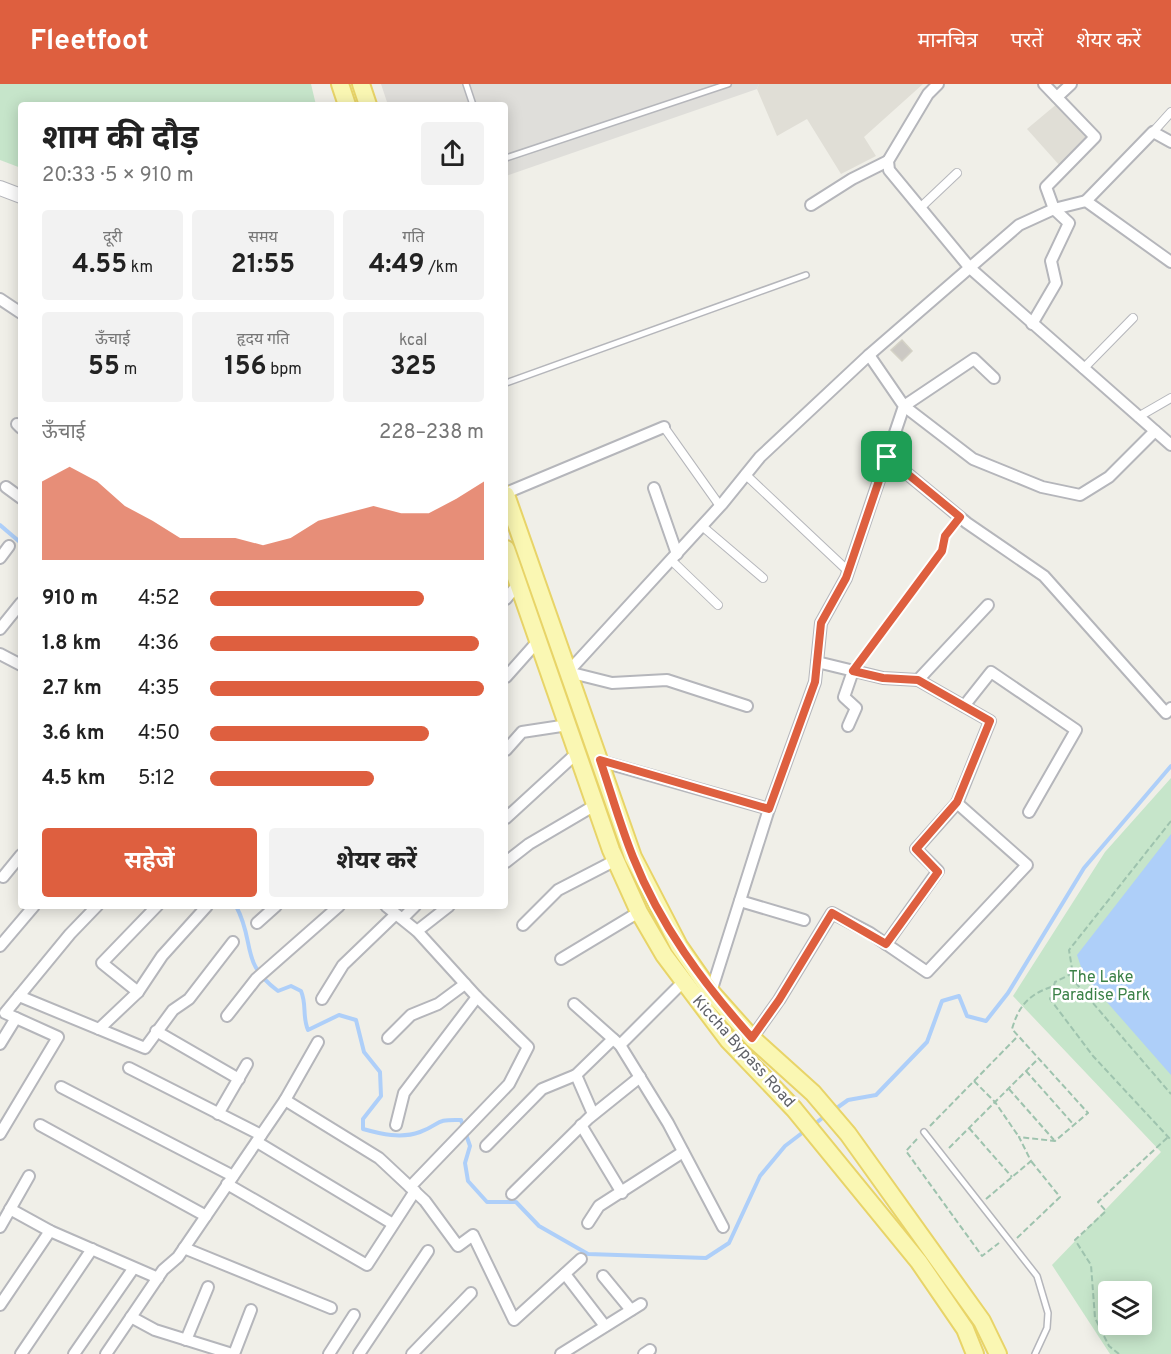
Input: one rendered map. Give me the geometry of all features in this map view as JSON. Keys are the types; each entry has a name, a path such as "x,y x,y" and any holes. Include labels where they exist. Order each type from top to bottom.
{"main road":[{"path":"340,84 346,102"},
{"path":"361,84 367,102"},
{"path":"508,500 633,857 679,946 711,992 752,1038 813,1094 848,1134 982,1321 998,1354"},
{"name":"Kiccha Bypass Road","path":"508,555 616,860 642,916 682,982 728,1040 794,1109 925,1270 964,1329 975,1354"},
{"path":"518,584 535,579"},
{"path":"551,677 568,672"},
{"path":"642,916 660,912"}],"street":[{"path":"811,205 852,179 888,161 928,94 938,84"},
{"path":"1032,324 1056,283 1051,261 1069,223 1054,209 1046,187 1095,137 1044,84"},
{"path":"1057,98 1071,84"},
{"path":"747,706 667,680 612,683 568,672 720,506 760,457 869,356 1019,225 1054,209 1086,201 1171,112"},
{"path":"1153,132 1171,142"},
{"path":"888,161 889,170 970,268 1171,445"},
{"path":"920,208 957,173"},
{"path":"0,188 18,195"},
{"path":"1086,201 1171,262"},
{"path":"0,299 18,311"},
{"path":"1083,369 1133,318"},
{"path":"869,356 904,405 973,459 1042,487 1080,495 1109,477 1155,431"},
{"path":"711,992 769,809 815,682 821,623 848,571 904,405 974,359 994,378"},
{"path":"1138,417 1171,398"},
{"path":"508,493 664,427 720,506"},
{"path":"887,457 960,517 1044,576 1166,713 1171,708"},
{"path":"745,474 848,571"},
{"path":"6,487 18,496"},
{"path":"654,488 674,557 718,605"},
{"path":"848,726 856,708 844,697 853,671 942,551 945,536 960,517"},
{"path":"702,526 763,578"},
{"path":"0,558 9,546"},
{"path":"508,596 518,584"},
{"path":"918,680 950,649 988,605"},
{"path":"0,629 18,607"},
{"path":"508,674 538,641"},
{"path":"0,654 18,663"},
{"path":"817,662 883,678 918,680 990,721 957,802 916,849 938,872 886,944"},
{"path":"964,705 991,672 1076,730 1029,812"},
{"path":"508,748 522,732 568,725"},
{"path":"508,816 578,752"},
{"path":"600,760 769,809"},
{"path":"752,1038 779,1000 832,913 886,944 927,972 1026,865 957,802"},
{"path":"508,860 529,844 597,804"},
{"path":"3,877 18,859"},
{"path":"523,925 558,890 616,860"},
{"path":"740,901 804,920"},
{"path":"0,946 31,909"},
{"path":"0,1134 58,1037 5,1014 94,909"},
{"path":"138,992 102,963 154,909"},
{"path":"99,1029 138,992 162,956 204,909"},
{"path":"257,923 273,909"},
{"path":"227,1016 256,979 336,909"},
{"path":"62,1087 230,1180 367,1265 412,1189 457,1137 509,1084 528,1047 477,997 417,931 390,909"},
{"path":"322,999 343,965 410,909"},
{"path":"417,931 445,909"},
{"path":"561,959 642,916"},
{"path":"19,996 145,1048 173,1010 189,999 233,942"},
{"path":"486,1146 542,1089 576,1075 617,1042 682,982"},
{"path":"388,1038 411,1015 438,1004 465,984"},
{"path":"396,1125 404,1093 477,997"},
{"path":"574,1004 617,1042 683,1152 723,1227"},
{"path":"0,1044 16,1018"},
{"path":"156,1031 239,1078"},
{"path":"106,1354 158,1278 184,1248 285,1100 318,1042"},
{"path":"218,1114 247,1064"},
{"path":"129,1068 259,1138 393,1224"},
{"path":"576,1075 593,1114"},
{"path":"512,1194 593,1114 640,1077"},
{"path":"285,1100 379,1158 412,1189 458,1246 473,1235 514,1320 581,1259"},
{"path":"40,1125 206,1216"},
{"path":"581,1125 622,1193"},
{"path":"588,1223 599,1206 683,1152"},
{"path":"0,1227 29,1176"},
{"path":"10,1209 50,1231 158,1278"},
{"path":"0,1305 50,1231"},
{"path":"184,1248 331,1308"},
{"path":"21,1354 92,1249"},
{"path":"359,1354 428,1251"},
{"path":"74,1354 133,1269"},
{"path":"565,1274 605,1326"},
{"path":"603,1276 631,1310"},
{"path":"186,1340 208,1287"},
{"path":"411,1354 471,1293"},
{"path":"561,1354 641,1304"},
{"path":"131,1317 155,1330 186,1340 203,1350 233,1354 251,1310"},
{"path":"329,1354 354,1315"}],"lane":[{"path":"466,84 472,102"},
{"path":"508,157 728,84"},
{"path":"508,382 806,275"},
{"path":"924,1132 1037,1276 1048,1313 1047,1329 1035,1354"}],"path":[{"path":"1171,820 1070,950 1074,981 1171,1094"},
{"path":"1073,973 1055,982 1050,999 1093,1056 1171,1140"},
{"path":"1019,1137 1055,1141 1088,1113 1012,1029 1017,1009 1040,990 1054,986"},
{"path":"1006,1237 982,1256 906,1151 1018,1036"},
{"path":"942,1156 1038,1059"},
{"path":"1026,1071 1074,1125"},
{"path":"974,1080 995,1102 1019,1137 1031,1161 1060,1197 1011,1244"},
{"path":"1008,1089 1055,1141"},
{"path":"969,1128 1012,1177"},
{"path":"1119,1354 1108,1346 1095,1318 1091,1265 1075,1240 1106,1211 1098,1202 1168,1137"},
{"path":"980,1204 1031,1161"}],"shaded area":[{"path":"381,84 759,84 757,89 508,175 508,102 387,102"},
{"path":"759,84 923,84 864,137 876,156 841,174 807,119 777,136 757,89"},
{"path":"1058,103 1089,137 1061,167 1027,129"}],"green space":[{"path":"0,84 311,84 315,102 18,102 18,167 0,160"},
{"name":"The Lake Paradise Park","path":"1171,778 1171,1354 1110,1354 1052,1265 1161,1152 1013,996 1105,852"}],"water":[{"path":"1171,834 1171,1075 1084,976 1077,955"}],"building":[{"path":"902,340 912,351 902,361 891,350"}],"waterway":[{"path":"0,525 18,540"},
{"path":"834,1110 848,1100 876,1095 927,1042 942,1001 959,996 967,1016 986,1021 1008,993 1084,868 1171,766"},
{"path":"237,909 258,971 278,991 291,986 301,991 308,1030 339,1015 356,1020 364,1052 380,1072 381,1096 363,1119 363,1129 384,1134 406,1135 420,1132 442,1121 461,1120 470,1146 465,1163 468,1181 487,1202 516,1202 539,1226 588,1254 706,1258 729,1243 760,1176 785,1146 806,1130"},
{"path":"812,1126 825,1116"}],"route":[{"path":"887,457 960,517 945,536 942,551 853,671 883,678 918,680 990,721 957,802 916,849 938,872 886,944 832,913 779,1000 752,1038 711,992 679,946 653,900 633,857 600,760 769,809 815,682 821,623 846,578 887,457"}]}
